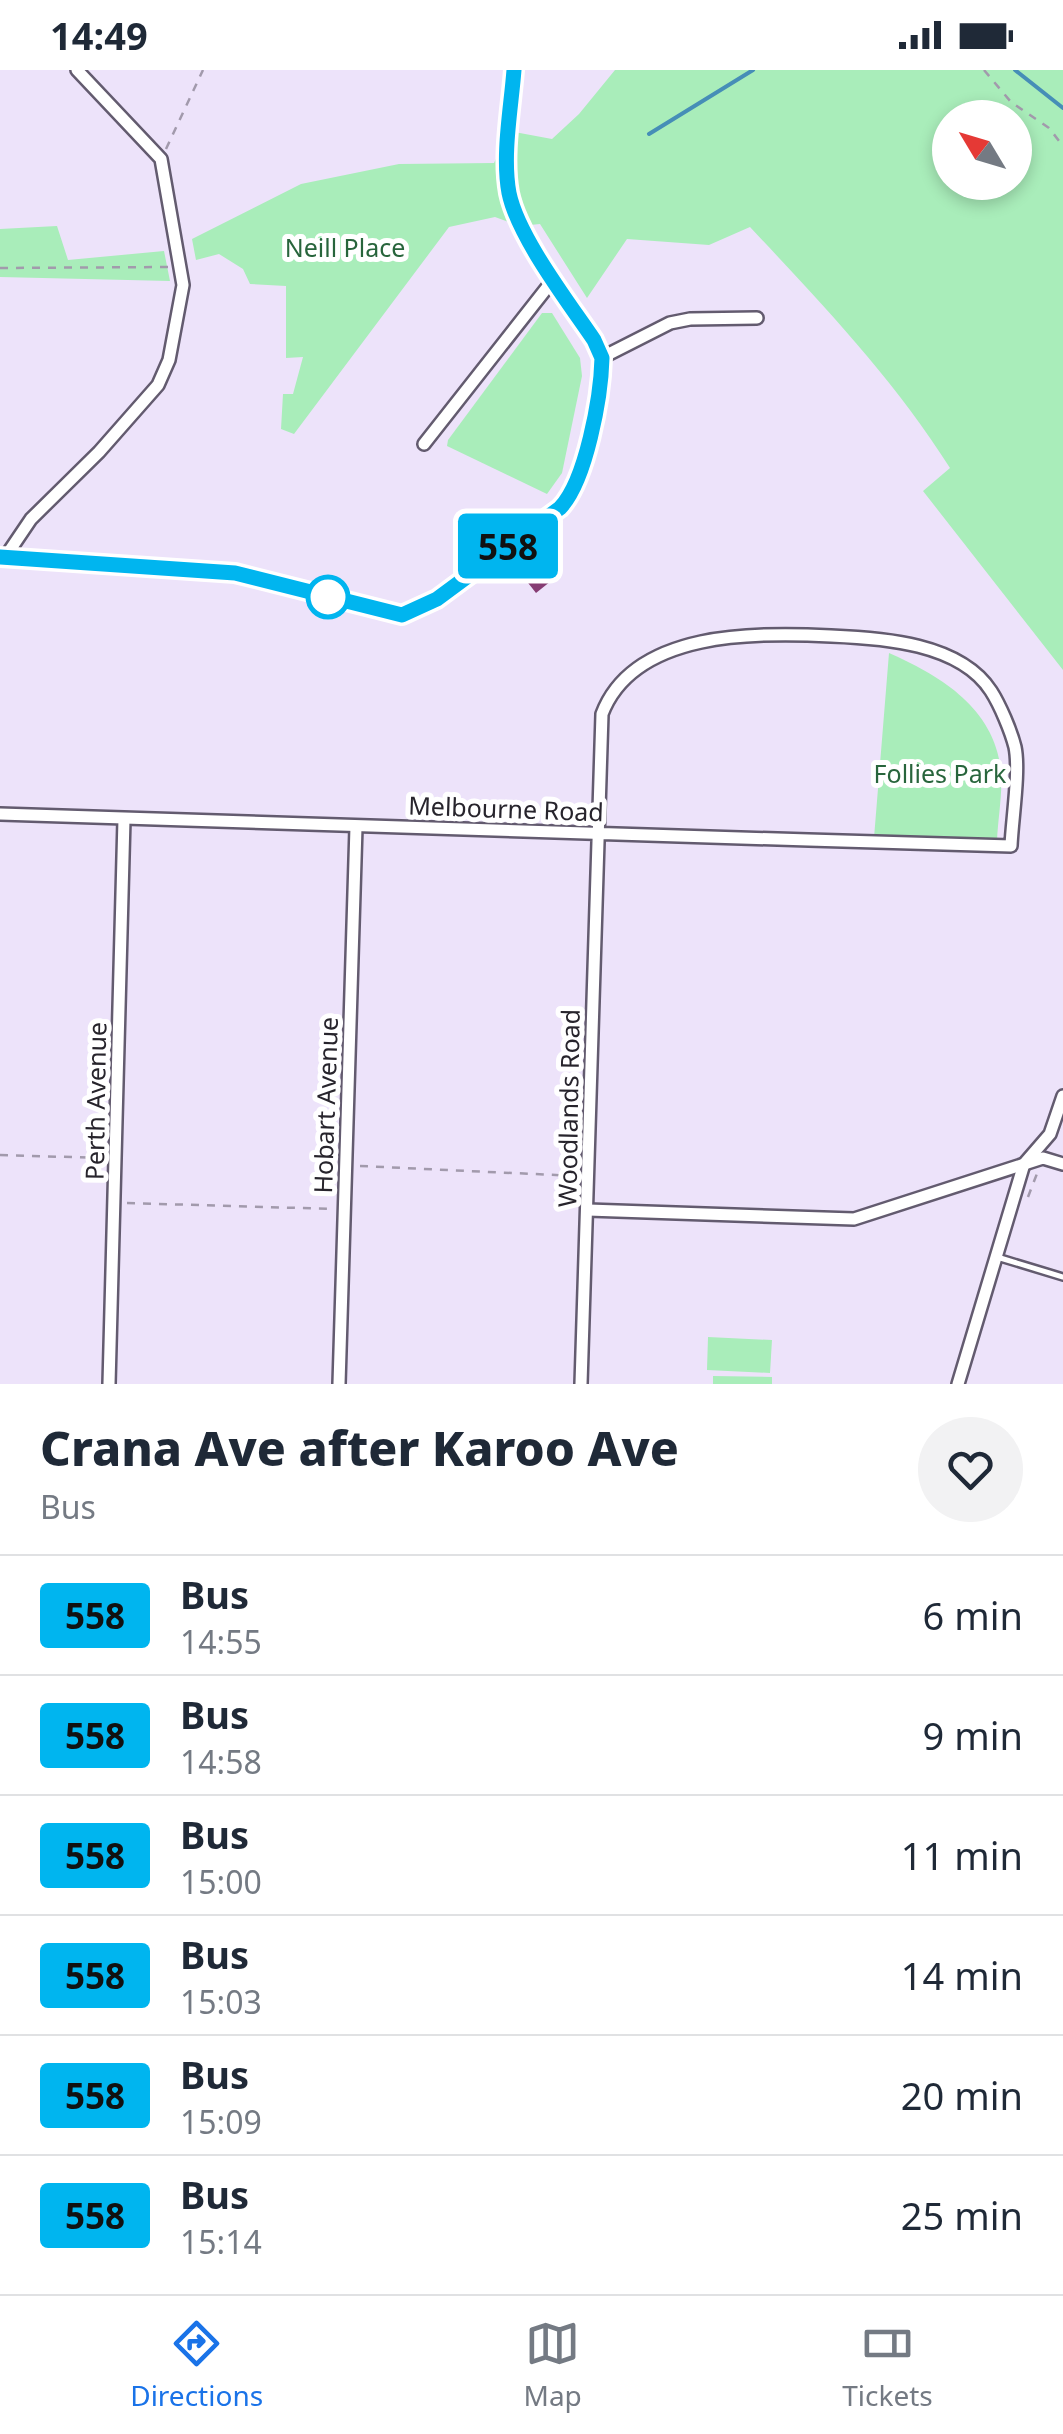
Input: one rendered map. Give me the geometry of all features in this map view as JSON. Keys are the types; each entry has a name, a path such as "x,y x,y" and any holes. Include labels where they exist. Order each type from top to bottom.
{"street":[{"path":"3,556 31,519 100,452 158,385 169,360 183,285 161,160 77,70"},
{"path":"3,556 235,573 402,615 437,599 572,496 581,476 602,358 553,280 509,193 510,71"},
{"path":"424,444 553,280"},
{"path":"602,358 670,323 757,318"},
{"name":"Woodlands Road","path":"581,1384 596,833 602,714 608,699 640,666 678,648 734,636 772,633 906,641 971,671 991,690 1015,748 1012,846"},
{"name":"Melbourne Road","path":"0,814 1012,846"},
{"name":"Perth Avenue","path":"109,1384 124,819"},
{"name":"Hobart Avenue","path":"339,1384 356,826"},
{"path":"958,1384 1024,1164 1050,1134 1063,1096"},
{"path":"588,1210 854,1219 1043,1158 1063,1164"}],"lane":[{"path":"998,1257 1063,1277"}],"path":[{"path":"161,160 203,70"},
{"path":"984,70 1011,102 1049,128 1063,146"},
{"path":"0,268 182,268"},
{"path":"0,1155 116,1159"},
{"path":"1024,1208 1043,1158"},
{"path":"345,1166 588,1177"},
{"path":"115,1202 344,1209"}],"green space":[{"name":"Neill Place","path":"615,70 1063,70 1063,670 923,491 950,468 928,435 856,343 750,227 709,245 627,239 587,298 540,224 520,226 495,217 449,227 294,434 281,429 283,394 293,394 303,357 286,358 286,286 250,284 243,269 219,254 196,260 192,239 301,184 399,164 494,163 509,131 552,139 579,114"},
{"path":"57,226 68,260 164,251 170,281 0,277 0,229"},
{"path":"542,313 552,313 580,358 582,376 562,473 547,494 447,446"},
{"name":"Follies Park","path":"889,653 943,682 985,724 1001,772 997,841 874,838"},
{"path":"708,1337 772,1340 770,1373 707,1370"},
{"path":"713,1376 772,1377 772,1384 713,1384"}],"building":[{"path":"550,559 561,573 536,593 525,579"}],"waterway":[{"path":"649,134 753,70"},
{"path":"1015,70 1063,108"}],"bus line":[{"name":"558","path":"0,557 235,573 402,615 437,599 560,508 572,496 581,476 602,358 530,240 509,193 514,70"}]}
